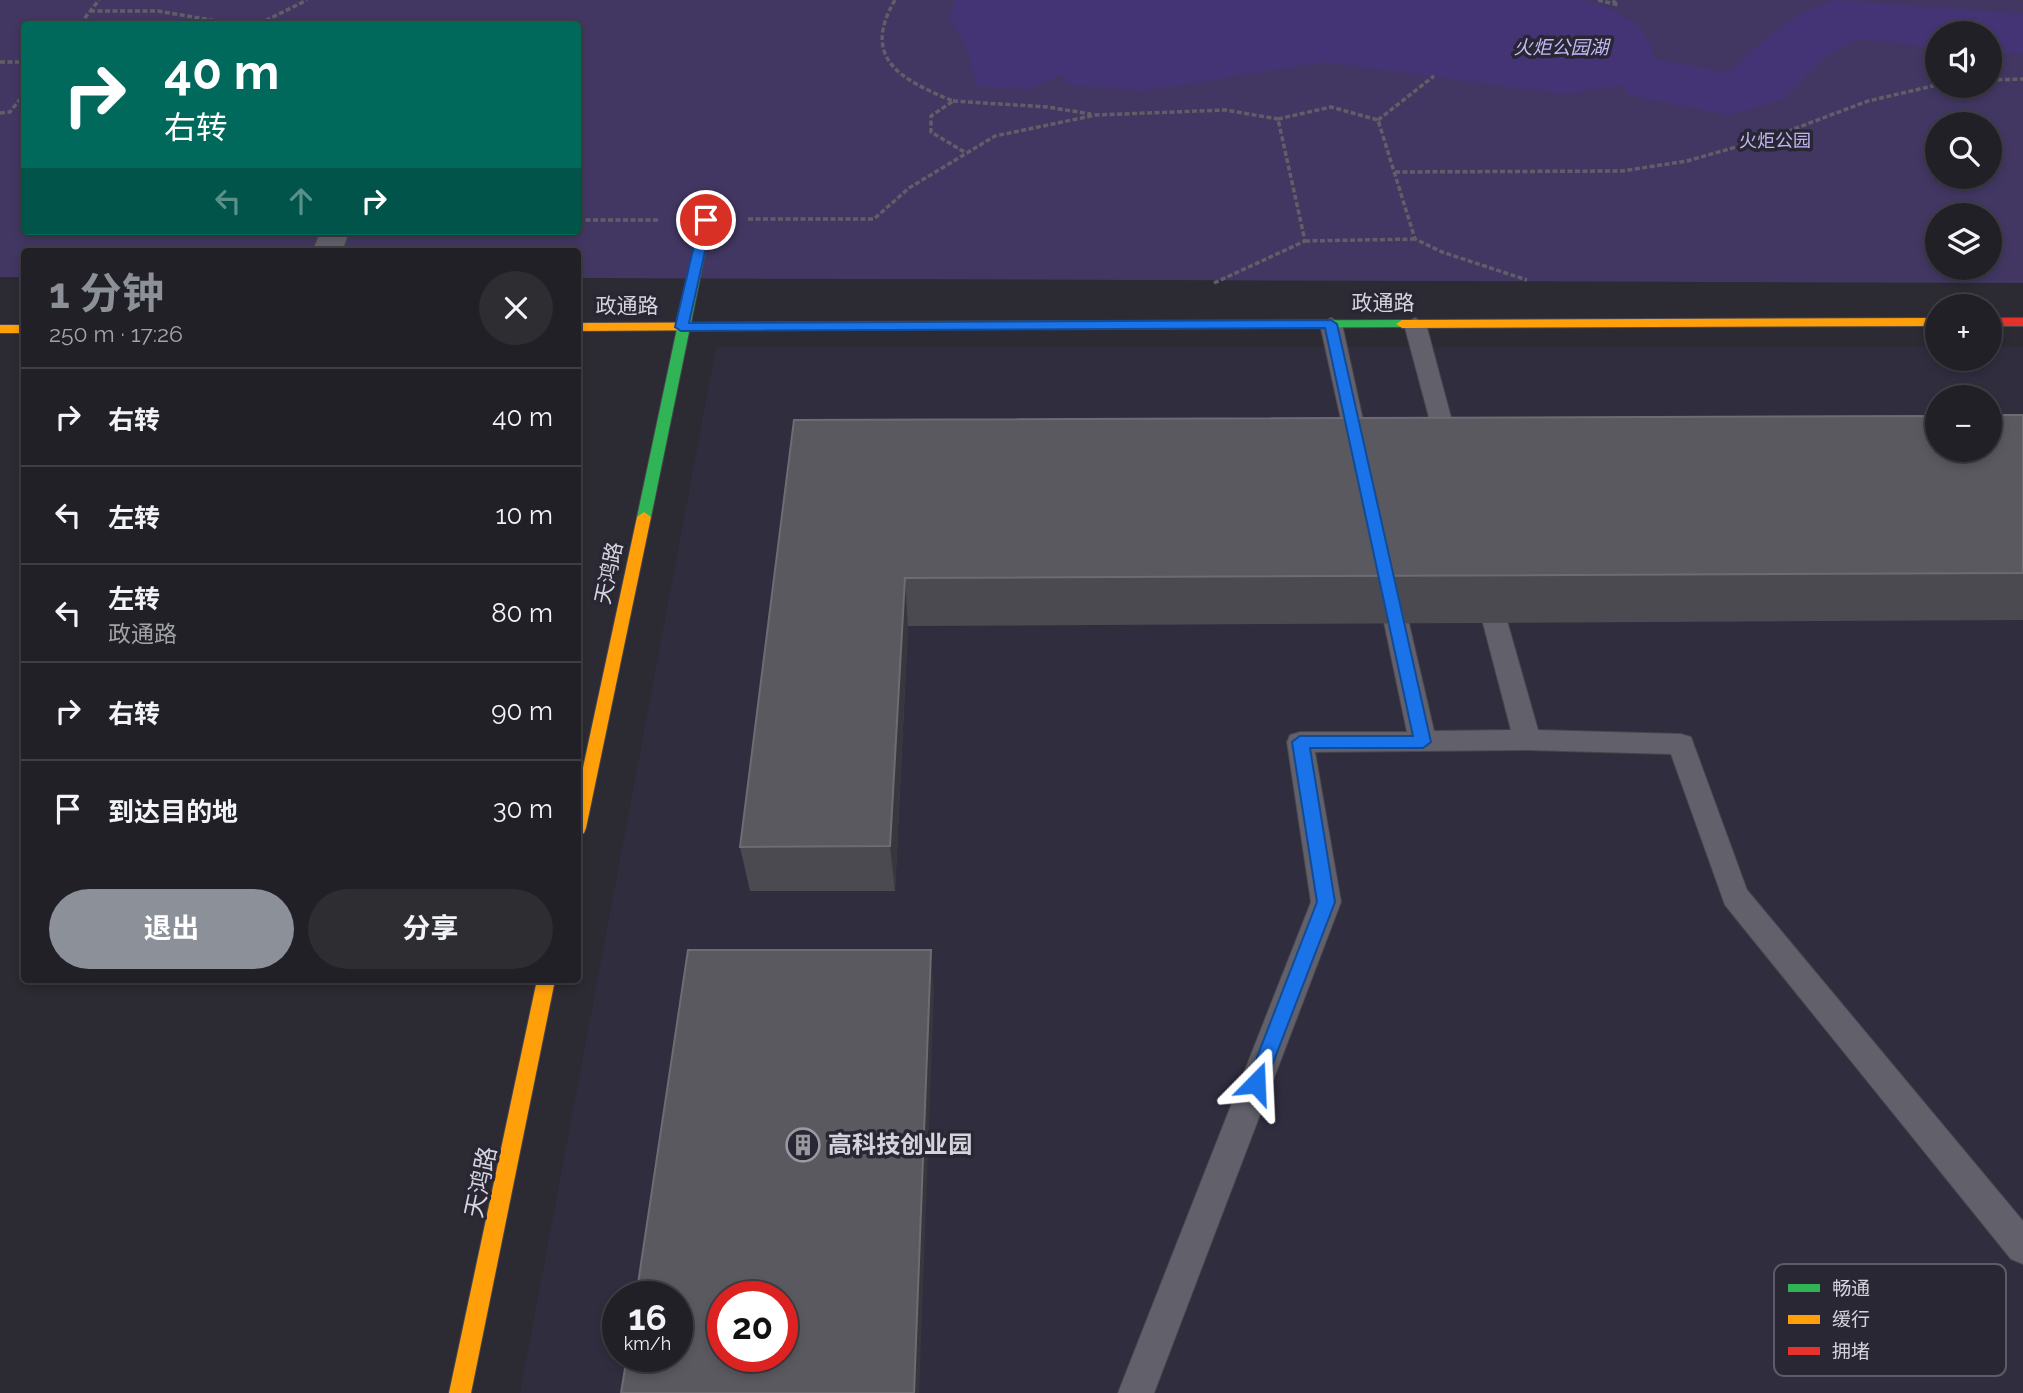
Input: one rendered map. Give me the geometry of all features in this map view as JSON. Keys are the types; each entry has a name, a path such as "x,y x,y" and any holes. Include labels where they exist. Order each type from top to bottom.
{"street":[{"name":"天鸿路","path":"581,813 681,327 706,220"},
{"name":"政通路","path":"581,327 1925,322"},
{"path":"2002,322 2023,322"},
{"path":"0,329 21,329"},
{"name":"天鸿路","path":"460,1393 545,983"}],"lane":[{"path":"1331,324 1364,472"},
{"path":"1415,324 1455,472"},
{"path":"1480,566 1527,740"},
{"path":"1384,567 1423,742"},
{"path":"1136,1393 1326,902 1300,742 1527,740 1681,744 1735,896 2023,1247"}],"path":[{"path":"82,21 100,0"},
{"path":"265,21 307,0"},
{"path":"895,0 884,15 880,43 892,69 919,89 953,101 1047,107 1096,115"},
{"path":"1598,0 1618,5 1612,0"},
{"path":"90,11 158,12 215,21"},
{"path":"0,62 21,62"},
{"path":"1378,120 1434,76"},
{"path":"2002,80 2023,79"},
{"path":"1395,172 1622,171 1674,163 1775,136 1868,101 1925,88"},
{"path":"0,113 10,112 21,98"},
{"path":"953,101 931,116 931,132 966,153"},
{"path":"581,220 874,219 909,188 995,136 1096,115 1224,110 1278,119 1331,107 1378,120"},
{"path":"1278,119 1305,241"},
{"path":"1378,120 1415,239"},
{"path":"1156,325 1219,279 1280,255 1305,241 1415,239 1537,286"}],"shaded area":[{"name":"高科技创业园","path":"716,347 1925,347 1925,371 2002,371 2002,347 2023,347 2023,1393 520,1393"}],"green space":[{"name":"火炬公园","path":"0,0 2023,0 2023,283 581,278 581,248 21,248 21,277 0,277"}],"water":[{"name":"火炬公园湖","path":"955,0 1581,0 1622,15 1639,29 1651,47 1654,80 1565,94 1324,62 1142,91 1067,84 1063,74 1031,89 977,86 966,46 949,18"}],"building":[{"path":"2002,415 2023,415 2023,573 905,578 890,846 740,847 794,420 1925,416 1925,462 2002,462"},
{"name":"高科技创业园","path":"688,950 931,950 914,1393 621,1393 624,1372 693,1372 693,1281 638,1281"}],"waterway":[{"path":"1654,80 1729,94 1756,85 1801,42 1844,18 2023,34"}],"traffic: fast":[{"path":"644,517 706,220"},
{"path":"1057,325 1402,324"}],"traffic: slow":[{"path":"1402,324 1925,322"},
{"path":"581,327 1057,325"},
{"path":"0,329 21,329"},
{"path":"581,814 644,517"},
{"path":"460,1393 545,983"}],"traffic: jam":[{"path":"2002,322 2023,322"}],"place":[{"name":"高科技创业园","path":"803,1145"}],"route":[{"path":"706,220 681,327 1331,324 1423,742 1300,742 1326,902 1256,1083"}]}
